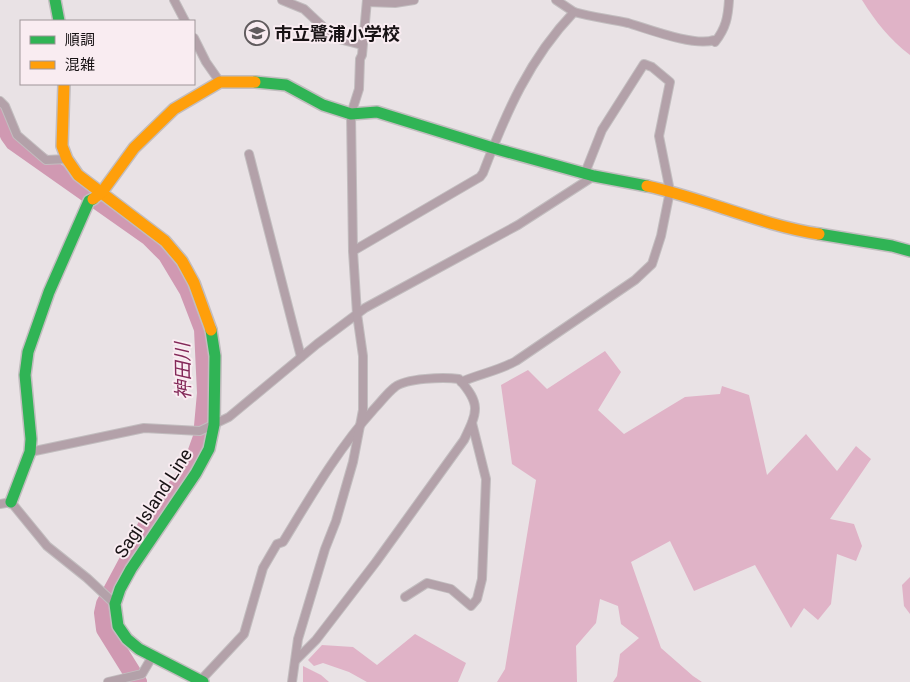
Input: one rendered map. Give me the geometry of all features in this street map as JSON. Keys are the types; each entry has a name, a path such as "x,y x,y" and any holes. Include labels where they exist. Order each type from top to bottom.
{"street":[{"path":"55,0 59,20"},
{"path":"174,0 184,20"},
{"path":"282,0 304,9 335,38 362,45"},
{"path":"292,682 298,639 354,462 363,410 363,356 357,314 353,251 351,114 360,89 367,1 395,3 414,0"},
{"path":"556,0 574,12 707,43 714,40 715,42 723,32 729,0"},
{"path":"353,251 483,173 509,107 539,54 560,26 574,12"},
{"path":"195,40 206,62 220,82"},
{"path":"30,452 144,428 200,431 230,417 301,357 357,314 413,281 518,226 589,175 602,130 644,64 652,67 670,82 659,136 670,191 661,236 652,264 635,280 516,361 500,370 474,376 461,382"},
{"path":"296,660 316,640 376,562 464,440 472,423 476,408 470,392 459,379 413,381 396,386 361,424 321,480 283,542 277,544 263,568 244,634 202,681 139,649 127,640 118,626 115,604 87,578 47,546 5,503 30,452 31,439 25,375 28,352 49,292 89,201 102,192 134,148 174,110 220,82 245,81 286,85 322,104 351,114 377,112 589,175 670,191 794,230 892,246 910,251"},
{"name":"Sagi Island Line","path":"64,85 62,146 67,159 78,175 165,242 182,260 194,283 211,328 215,356 214,425 208,449 196,474 131,569 120,589 115,604"},
{"path":"0,101 5,106 17,135 46,160 67,159"},
{"path":"249,154 301,357"},
{"path":"405,597 427,583 451,589 471,606 477,599 482,579 486,479 472,423"},
{"path":"108,682 142,674 152,656"}],"shaded area":[{"path":"862,0 910,0 910,55 883,30"},
{"path":"605,351 621,372 598,410 624,434 685,397 720,394 722,386 749,395 767,475 806,434 837,471 856,446 871,459 830,519 854,524 862,546 856,561 837,554 831,604 818,620 804,608 791,628 755,565 694,591 670,541 631,562 661,648 702,682 613,682 617,676 620,654 639,638 621,624 618,606 600,599 596,623 576,646 577,682 497,682 505,669 536,480 512,464 501,385 528,370 547,389"},
{"path":"910,577 910,614 904,606 902,585"},
{"path":"415,634 466,663 458,682 367,682 349,672 323,663 314,666 308,660 322,645 353,647 377,665"},
{"path":"303,666 321,675 329,682 303,682"}],"waterway":[{"name":"神田川","path":"0,111 9,135 14,142 149,237 167,255 188,290 203,329 206,393 202,437 192,465 181,482 151,518 105,604 103,613 105,629 138,682"}],"traffic: fast":[{"path":"55,0 59,20"},
{"path":"255,82 286,85 323,105 351,114 377,112 493,148 594,176 647,186"},
{"path":"11,502 30,452 31,439 25,375 28,352 49,292 89,201 93,199"},
{"path":"819,234 892,246 910,251"},
{"path":"203,682 139,649 127,639 118,626 115,604 120,589 131,569 196,473 209,449 214,425 215,356 211,330"}],"traffic: slow":[{"path":"93,199 102,192 134,148 174,109 220,82 255,82"},
{"path":"64,85 62,146 67,159 78,175 165,241 182,261 194,283 211,330"},
{"path":"647,186 669,191 776,225 819,234"}],"place":[{"name":"市立鷺浦小学校","path":"257,33"}]}
